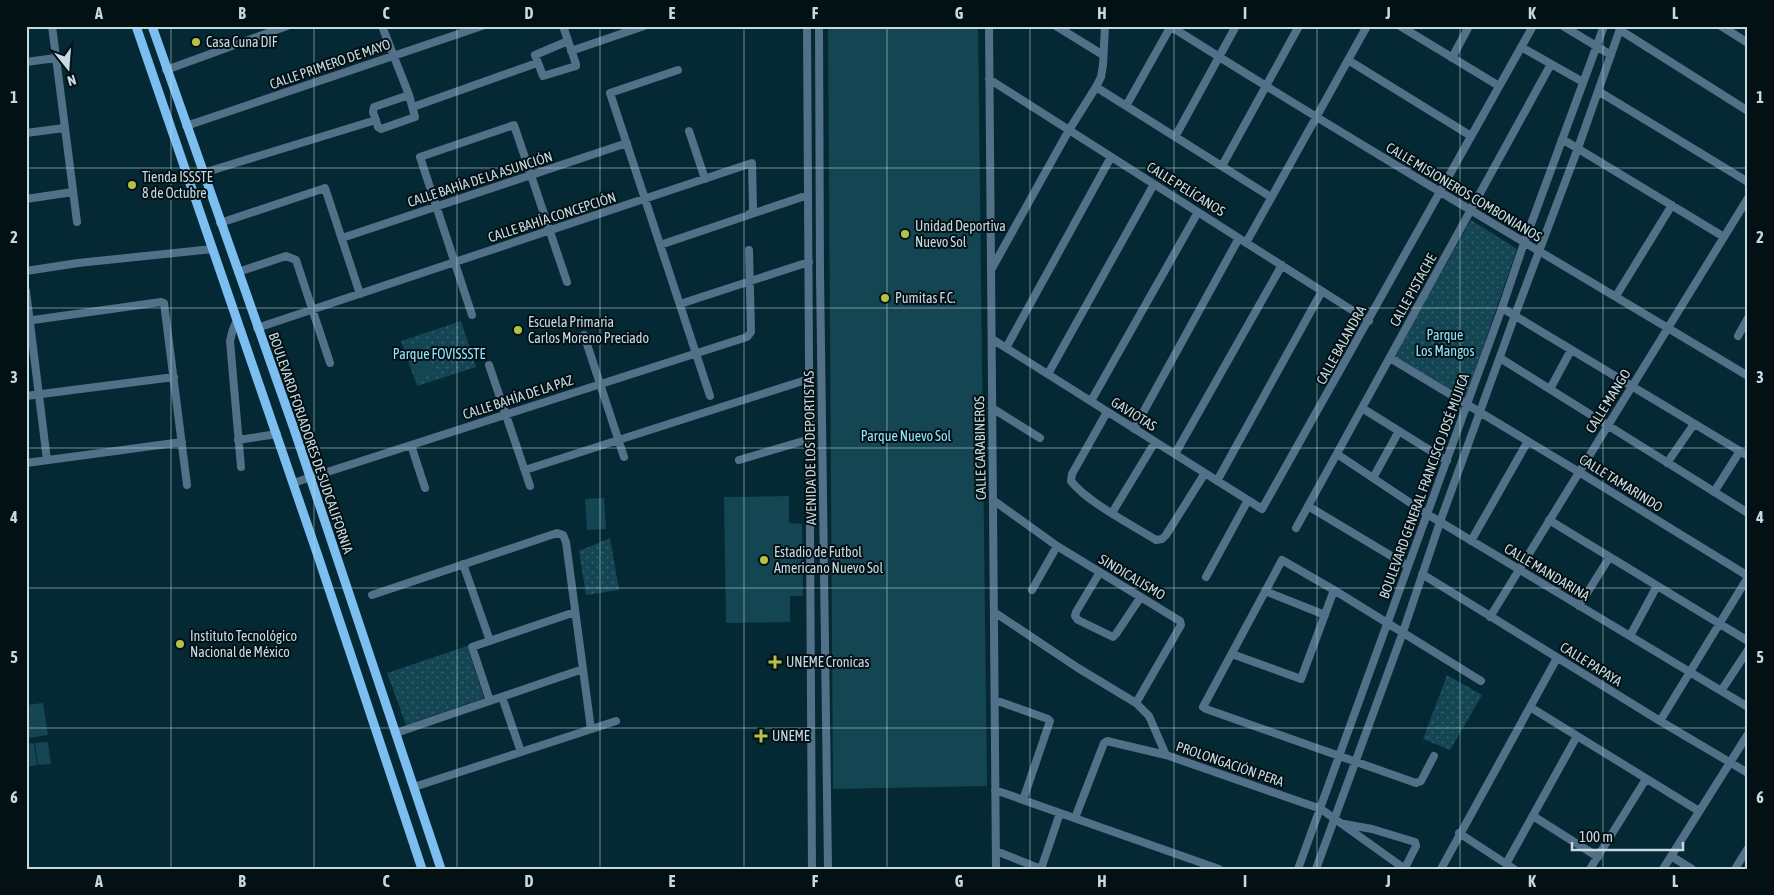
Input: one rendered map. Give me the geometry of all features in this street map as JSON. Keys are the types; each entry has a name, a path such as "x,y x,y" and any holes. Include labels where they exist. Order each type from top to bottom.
{"main road":[{"path":"136,26 277,434 392,775 421,867"},
{"name":"BOULEVARD FORJADORES DE SUDCALIFORNIA","path":"152,26 202,173 294,429 441,869"},
{"path":"392,775 408,770"}],"street":[{"path":"52,26 77,222"},
{"path":"166,70 287,26"},
{"path":"382,26 393,56 409,94 416,113 414,118 381,129 378,127 373,112 374,107 409,94"},
{"name":"CALLE PRIMERO DE MAYO","path":"186,126 482,26"},
{"path":"563,26 576,64 575,67 543,76 534,54 568,41"},
{"path":"571,51 644,26"},
{"name":"AVENIDA DE LOS DEPORTISTAS","path":"807,26 812,869"},
{"name":"AVENIDA DE LOS DEPORTISTAS","path":"819,26 822,491 826,641 828,869"},
{"name":"CALLE CARABINEROS","path":"989,26 996,869"},
{"path":"1056,26 1103,55"},
{"path":"990,270 1101,77 1105,26"},
{"path":"1126,106 1170,26"},
{"name":"CALLE MISIONEROS COMBONIANOS","path":"1170,26 1219,58 1524,243 1748,376"},
{"path":"1175,137 1236,26"},
{"path":"1222,166 1299,26"},
{"path":"1134,429 1242,240 1271,197 1368,26"},
{"path":"1452,58 1469,26"},
{"name":"CALLE BALANDRA","path":"1262,510 1533,26"},
{"path":"1564,26 1611,56"},
{"name":"BOULEVARD GENERAL FRANCISCO JOSÉ MUJICA","path":"1298,869 1604,26"},
{"path":"1721,26 1748,44"},
{"path":"1404,27 1499,86"},
{"path":"1620,28 1748,111"},
{"name":"BOULEVARD GENERAL FRANCISCO JOSÉ MUJICA","path":"1316,869 1338,821 1356,761 1440,522 1578,148 1620,28"},
{"path":"1521,47 1583,82"},
{"path":"26,62 56,58"},
{"path":"1348,60 1472,136"},
{"path":"413,107 537,63"},
{"name":"CALLE PISTACHE","path":"1296,528 1551,64"},
{"path":"678,70 610,93 710,396"},
{"name":"CALLE PELÍCANOS","path":"989,79 1369,321"},
{"path":"1096,87 1271,197"},
{"path":"1598,91 1748,182"},
{"path":"1573,109 1589,117"},
{"path":"202,173 376,120"},
{"path":"472,315 420,156 514,125 567,282"},
{"path":"26,133 64,128"},
{"path":"689,131 705,179"},
{"path":"1562,140 1724,237"},
{"name":"CALLE BAHÍA DE LA ASUNCIÓN","path":"342,238 627,143"},
{"path":"1006,348 1111,157"},
{"name":"CALLE BAHÍA CONCEPCIÓN","path":"257,328 752,163 753,208 750,214"},
{"path":"808,171 820,171"},
{"path":"1549,176 1565,182"},
{"path":"1048,374 1154,184"},
{"path":"220,223 325,188 360,294"},
{"path":"26,199 73,192"},
{"path":"660,245 808,195"},
{"name":"CALLE MANGO","path":"1490,617 1748,198"},
{"path":"1616,296 1672,206"},
{"path":"1091,401 1198,212"},
{"path":"26,271 87,262 213,249"},
{"path":"749,250 750,281"},
{"path":"238,272 286,256 296,260 330,363"},
{"path":"680,304 809,262"},
{"path":"1175,454 1282,265"},
{"name":"CALLE BAHÍA DE LA PAZ","path":"293,484 750,335 750,281"},
{"path":"26,291 28,321 40,394 47,460"},
{"path":"1217,481 1322,291"},
{"path":"28,321 158,302 164,303 188,485"},
{"path":"1502,308 1744,453 1714,492"},
{"path":"1738,336 1748,318"},
{"path":"237,320 230,340 241,467"},
{"path":"584,335 624,457"},
{"name":"GAVIOTAS","path":"992,339 1262,510"},
{"path":"1550,389 1572,350"},
{"name":"CALLE TAMARINDO","path":"1390,358 1748,576"},
{"path":"1500,358 1748,513"},
{"path":"489,366 530,486"},
{"path":"26,396 174,378"},
{"path":"525,470 809,379"},
{"path":"992,408 1040,438"},
{"path":"1362,408 1447,461"},
{"path":"1107,412 1072,474 1071,480 1076,487 1112,513 1156,540 1162,539 1205,473"},
{"path":"1667,463 1694,424"},
{"path":"1373,478 1399,431"},
{"path":"238,440 277,434"},
{"path":"740,460 810,438"},
{"path":"1471,540 1528,441"},
{"path":"26,463 182,442"},
{"path":"1112,513 1155,442"},
{"path":"411,445 425,488"},
{"name":"CALLE MANDARINA","path":"1337,454 1427,514 1748,708"},
{"path":"810,492 822,491"},
{"name":"SINDICALISMO","path":"993,500 1057,546 1181,623 1136,703"},
{"path":"1206,577 1248,500"},
{"path":"1308,506 1408,566"},
{"path":"1549,520 1748,641"},
{"path":"372,595 557,533 563,535 566,542 591,729"},
{"path":"1032,590 1057,546"},
{"path":"1579,606 1609,558"},
{"path":"1434,756 1422,781 1416,783 1206,709 1203,706 1282,560 1481,680"},
{"path":"463,564 490,641"},
{"path":"1100,572 1076,612 1078,620 1113,636 1140,598"},
{"name":"CALLE PAPAYA","path":"1422,574 1556,658 1748,773"},
{"path":"1660,721 1748,576"},
{"path":"1630,636 1657,586"},
{"path":"1232,654 1301,679 1334,590"},
{"path":"1265,592 1325,615"},
{"path":"490,701 472,647 575,612"},
{"name":"PROLONGACIÓN PERA","path":"994,612 1078,668 1136,703 1149,716 1166,755 1321,809 1405,869"},
{"path":"810,642 826,641"},
{"path":"1721,691 1748,650"},
{"path":"1441,869 1556,658"},
{"path":"396,733 582,669"},
{"path":"502,697 521,752"},
{"path":"995,700 1050,721 1023,800"},
{"path":"1530,707 1699,811"},
{"path":"414,787 616,721"},
{"path":"1663,869 1748,734"},
{"path":"1506,864 1577,736"},
{"path":"1075,818 1104,744 1107,741 1166,755"},
{"path":"1590,869 1646,779"},
{"path":"995,790 1219,869"},
{"path":"812,798 828,797"},
{"path":"996,850 1041,869 1060,813"},
{"path":"1533,816 1598,857"},
{"path":"1338,821 1415,842 1416,846 1405,869"},
{"path":"1459,834 1514,869"},
{"path":"812,844 828,845"},
{"path":"1735,869 1748,848"},
{"path":"1671,856 1692,869"}],"green space":[{"name":"Unidad Deportiva Nuevo Sol","path":"828,26 978,26 987,786 833,789"},
{"name":"Parque Los Mangos","path":"1471,220 1517,249 1465,400 1394,356"},
{"name":"Parque FOVISSSTE","path":"461,321 476,367 417,386 401,341"},
{"path":"423,341 433,373 416,379 405,347"},
{"name":"Estadio de Futbol Americano Nuevo Sol","path":"789,496 789,523 802,524 803,596 790,596 790,622 726,623 724,497"},
{"path":"604,498 606,529 587,530 585,499"},
{"path":"610,538 619,590 586,595 579,551"},
{"path":"467,646 484,698 406,725 387,673"},
{"path":"1447,675 1482,695 1450,750 1423,739"},
{"path":"43,703 48,735 28,738 26,705"},
{"path":"48,742 51,764 38,765 35,743"},
{"path":"34,743 37,765 26,767 26,744"}],"place":[{"name":"Casa Cuna DIF","path":"196,42"},
{"name":"Tienda ISSSTE 8 de Octubre","path":"132,185"},
{"name":"Unidad Deportiva Nuevo Sol","path":"905,234"},
{"name":"Pumitas F.C.","path":"885,298"},
{"name":"Escuela Primaria Carlos Moreno Preciado","path":"518,330"},
{"name":"Estadio de Futbol Americano Nuevo Sol","path":"764,560"},
{"name":"Instituto Tecnológico Nacional de México","path":"180,644"},
{"name":"UNEME Cronicas","path":"775,662"},
{"name":"UNEME","path":"761,736"}],"park label":[{"name":"Parque Nuevo Sol","path":"906,436"}]}
